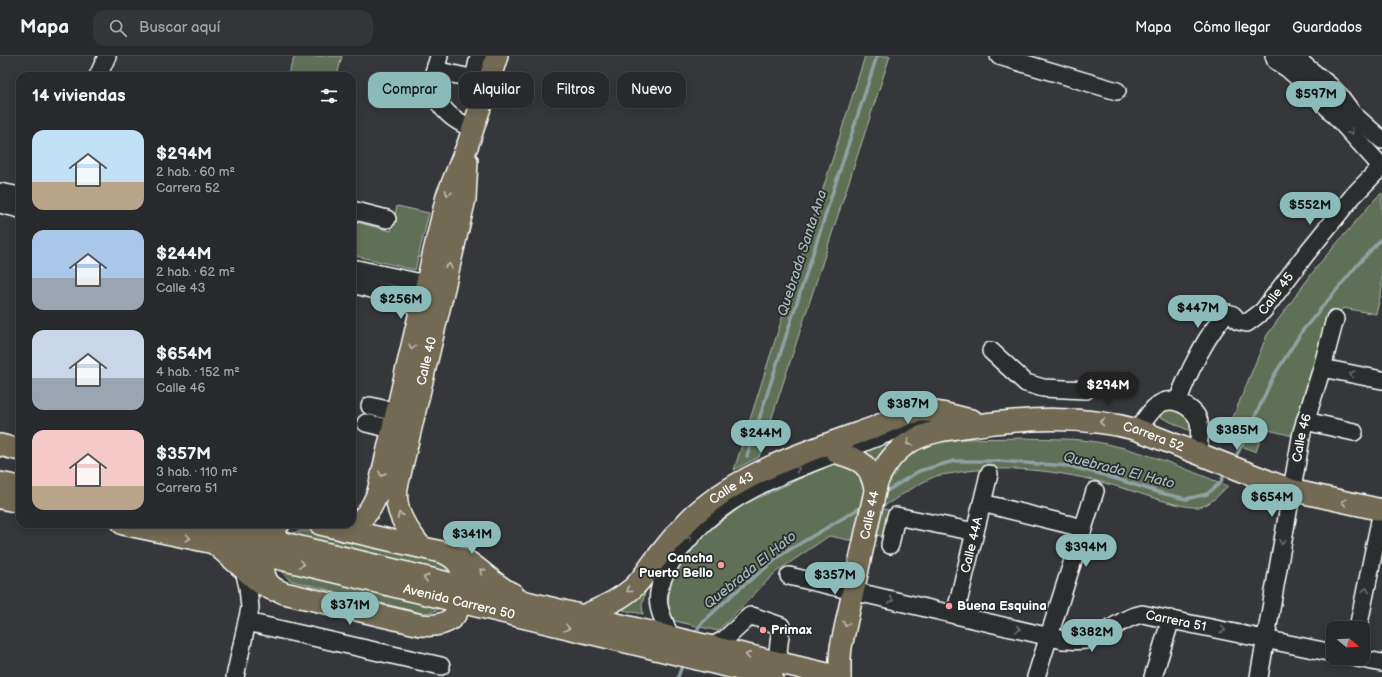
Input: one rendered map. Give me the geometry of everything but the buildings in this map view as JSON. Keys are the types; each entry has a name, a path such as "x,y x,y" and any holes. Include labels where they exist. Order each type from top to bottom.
{"main road":[{"name":"Calle 40","path":"486,72 497,56"},
{"name":"Calle 40","path":"431,550 407,528 401,518 396,499 397,487 434,290 465,199 471,136 476,108"},
{"name":"Calle 40","path":"356,522 363,518 373,506 378,492 420,312 434,290"},
{"name":"Calle 43","path":"583,616 610,604 631,589 642,578 680,530 705,506 735,486 794,457 905,416 923,411 940,413 986,423"},
{"name":"Carrera 52","path":"986,423 1031,420 1077,420 1097,421 1118,425 1138,430 1291,490 1382,510"},
{"name":"Calle 44","path":"840,677 841,647 875,488 879,476 899,450 910,442 936,431 986,423"},
{"path":"0,445 16,449"},
{"path":"0,452 16,450"},
{"path":"837,453 852,457 862,462 870,472 875,488"},
{"path":"0,483 16,486"},
{"path":"0,498 16,501"},
{"name":"Avenida Carrera 50","path":"154,528 216,536 270,540 462,595 673,643"},
{"name":"Avenida Carrera 50","path":"202,528 216,536"},
{"path":"237,528 216,536 244,570 265,586 284,593 442,629 477,618 537,613"},
{"path":"336,528 456,556 467,560 537,613"},
{"path":"270,540 263,566 266,580 272,587 284,593"},
{"path":"421,625 434,626 451,619 457,612 462,595 463,576 460,566 453,557 431,550"},
{"name":"Avenida Carrera 50","path":"537,613 583,616 708,654 776,670 840,677"}],"street":[{"path":"100,72 107,56"},
{"path":"479,56 480,72"},
{"path":"999,56 1117,91"},
{"path":"1274,56 1276,61 1310,88 1382,166"},
{"path":"1294,56 1329,85 1339,95 1353,114 1382,140"},
{"path":"460,72 437,63 432,89 440,104 449,115 471,136"},
{"name":"Calle 45","path":"1178,401 1199,354 1221,319 1228,313 1233,315 1238,321 1248,323 1264,311 1353,196 1382,166"},
{"path":"0,192 16,195"},
{"path":"0,204 16,208"},
{"path":"356,211 387,219"},
{"path":"356,269 434,290"},
{"path":"356,285 403,297 420,312"},
{"name":"Calle 46","path":"1259,677 1304,421 1322,368 1335,319"},
{"path":"991,351 1026,383 1043,388 1086,390"},
{"path":"1322,368 1382,380"},
{"path":"1138,430 1149,413 1162,403 1173,400 1178,401 1194,411 1199,422 1198,453"},
{"path":"370,406 394,421"},
{"name":"Calle 43","path":"673,643 659,605 661,586 672,560 707,519 746,492 777,477 940,413"},
{"path":"366,423 394,421"},
{"path":"1304,421 1354,432"},
{"name":"Calle 44A","path":"955,615 989,474"},
{"path":"1036,677 1095,492"},
{"path":"982,503 1083,528"},
{"path":"1359,621 1382,510"},
{"name":"Calle 44","path":"890,544 896,516 975,532"},
{"path":"244,570 248,587 248,618"},
{"name":"Carrera 51","path":"789,576 1063,640 1085,640 1094,637 1125,619 1142,614 1326,652"},
{"path":"235,677 248,618 252,608 259,601 268,596 284,593"},
{"path":"708,654 750,616 752,616 781,626 776,670"},
{"path":"248,618 441,666"},
{"path":"1153,677 1171,619"},
{"path":"1370,661 1382,663"}],"green space":[{"path":"295,56 342,56 338,72 289,72"},
{"path":"865,56 890,56 759,457 734,470"},
{"path":"1382,193 1382,289 1376,314 1343,308 1326,328 1293,436 1264,429 1256,452 1224,439 1267,335 1319,264"},
{"path":"397,206 429,213 415,270 356,256 356,222 391,231"},
{"path":"1163,409 1174,410 1182,414 1188,421 1192,432 1154,414"},
{"path":"901,434 874,476 858,451"},
{"path":"961,439 1065,439 1108,444 1143,454 1228,486 1215,499 1207,504 1199,507 1192,507 1182,506 1102,482 1062,474 1021,469 980,470 936,476 881,508 891,474 907,457 930,443"},
{"path":"836,462 854,468 860,474 863,482 863,502 854,541 829,536 776,572 718,631 675,621 670,614 668,602 671,582 683,558 700,537 745,504"},
{"path":"881,508 892,511 887,537 875,535"},
{"path":"309,531 439,562 444,565 451,577 287,538 293,533"},
{"path":"280,566 444,606 428,613 422,613 292,581 285,575"},
{"path":"646,589 642,605 643,614 623,610"}],"waterway":[{"name":"Quebrada Santa Ana","path":"747,456 877,56"},
{"name":"Quebrada El Hato","path":"1234,460 1273,377 1303,330 1382,238"},
{"name":"Quebrada El Hato","path":"882,494 919,471 954,461 997,461 1069,466 1186,499 1207,494 1220,483 1226,472"},
{"name":"Quebrada El Hato","path":"694,635 702,623 733,594 784,553 865,505"},
{"name":"Quebrada El Hato","path":"678,677 683,663"}],"place":[{"name":"Cancha Puerto Bello","path":"721,565"},
{"name":"Buena Esquina","path":"949,606"},
{"name":"Primax","path":"763,630"}]}
